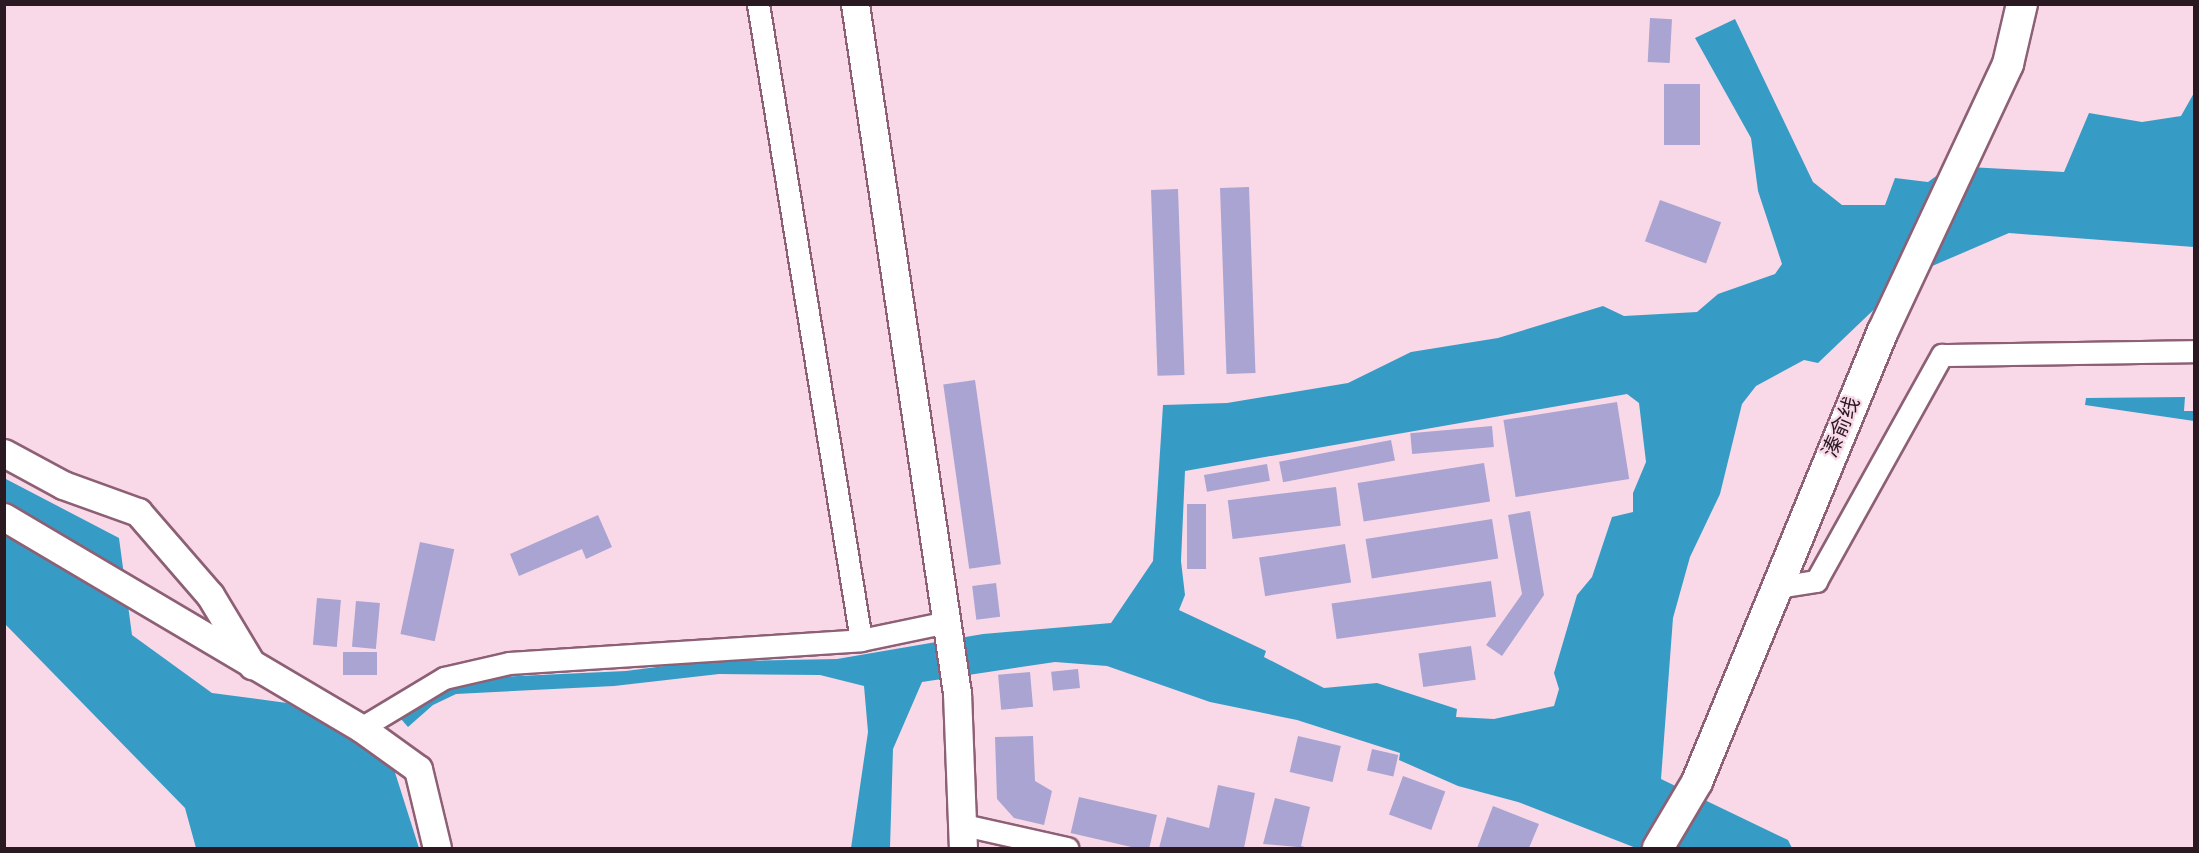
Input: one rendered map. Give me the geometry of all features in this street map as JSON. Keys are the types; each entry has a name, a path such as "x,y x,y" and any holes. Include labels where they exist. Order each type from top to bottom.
{"main road":[{"name":"溱俞线","path":"1658,849 1697,782 1772,588 1883,331 2008,64 2022,4"}],"street":[{"path":"758,4 861,640"},
{"path":"855,4 957,693 963,837 1067,849"},
{"path":"1772,588 1816,581 1942,355 2194,351"},
{"path":"4,453 63,485 138,512 210,595 254,668"},
{"path":"4,517 254,668 361,728 418,769 437,849"},
{"path":"361,728 444,678 509,663 861,640 947,622"}],"water":[{"path":"1735,19 1813,182 1842,205 1885,205 1895,178 1928,182 1950,166 2064,172 2089,113 2142,122 2181,116 2194,93 2194,247 2009,233 1909,276 1818,363 1804,360 1756,386 1742,404 1720,494 1690,557 1673,618 1661,779 1788,840 1792,848 1636,848 1518,802 1458,786 1399,760 1400,753 1297,720 1210,702 1107,666 1055,662 922,682 893,749 890,848 851,848 868,732 864,686 820,675 719,674 614,686 456,694 433,705 408,727 401,719 429,688 453,679 626,671 695,662 837,659 983,634 1111,623 1153,561 1163,405 1227,403 1348,383 1411,352 1498,338 1603,306 1624,316 1697,312 1718,294 1775,274 1782,264 1758,191 1751,138 1695,38","holes":["1627,394 1639,403 1646,462 1633,493 1633,512 1612,517 1592,577 1577,595 1554,673 1559,689 1554,706 1494,719 1456,717 1457,709 1377,683 1324,688 1264,657 1266,651 1179,610 1185,595 1181,561 1185,471"]},
{"path":"2185,397 2184,411 2194,411 2194,421 2085,405 2086,398"},
{"path":"4,478 119,538 132,635 212,693 287,703 392,763 419,848 196,848 185,808 5,624"}],"building":[{"path":"1650,18 1672,19 1670,63 1648,62"},
{"path":"1664,84 1700,84 1700,145 1664,145"},
{"path":"1249,187 1255,373 1227,374 1220,188"},
{"path":"1178,189 1184,375 1158,376 1151,190"},
{"path":"1660,200 1721,222 1706,264 1645,241"},
{"path":"975,380 1001,564 969,569 943,384"},
{"path":"1617,402 1629,479 1516,497 1503,420"},
{"path":"1492,426 1494,447 1412,454 1410,433"},
{"path":"1391,440 1395,461 1283,482 1279,462"},
{"path":"1484,463 1490,502 1364,522 1358,483"},
{"path":"1267,464 1270,481 1207,492 1204,475"},
{"path":"1336,487 1341,526 1233,539 1228,500"},
{"path":"1187,504 1206,504 1206,569 1187,569"},
{"path":"1530,511 1544,595 1502,656 1486,645 1522,594 1508,515"},
{"path":"598,515 612,547 586,559 582,549 519,576 510,554"},
{"path":"1492,519 1498,559 1372,579 1366,539"},
{"path":"420,542 454,549 435,641 400,634"},
{"path":"1345,544 1351,583 1265,596 1259,558"},
{"path":"1491,581 1496,617 1337,639 1332,603"},
{"path":"996,583 1000,617 976,620 972,586"},
{"path":"317,598 341,600 337,647 313,645"},
{"path":"356,601 380,603 376,649 352,647"},
{"path":"1471,646 1476,680 1423,687 1419,653"},
{"path":"343,652 377,652 377,675 343,675"},
{"path":"1078,669 1080,688 1053,691 1051,672"},
{"path":"1030,672 1033,707 1001,710 998,675"},
{"path":"1033,736 1035,781 1052,791 1044,825 1014,818 997,799 995,737"},
{"path":"1298,736 1341,746 1333,782 1290,772"},
{"path":"1372,749 1398,755 1393,777 1367,770"},
{"path":"1403,776 1445,791 1431,830 1389,815"},
{"path":"1218,785 1255,793 1244,848 1159,848 1167,817 1209,828"},
{"path":"1079,797 1157,815 1149,848 1135,848 1071,833"},
{"path":"1275,798 1310,807 1301,846 1309,848 1263,844"},
{"path":"1493,806 1539,824 1529,848 1477,848"}]}
